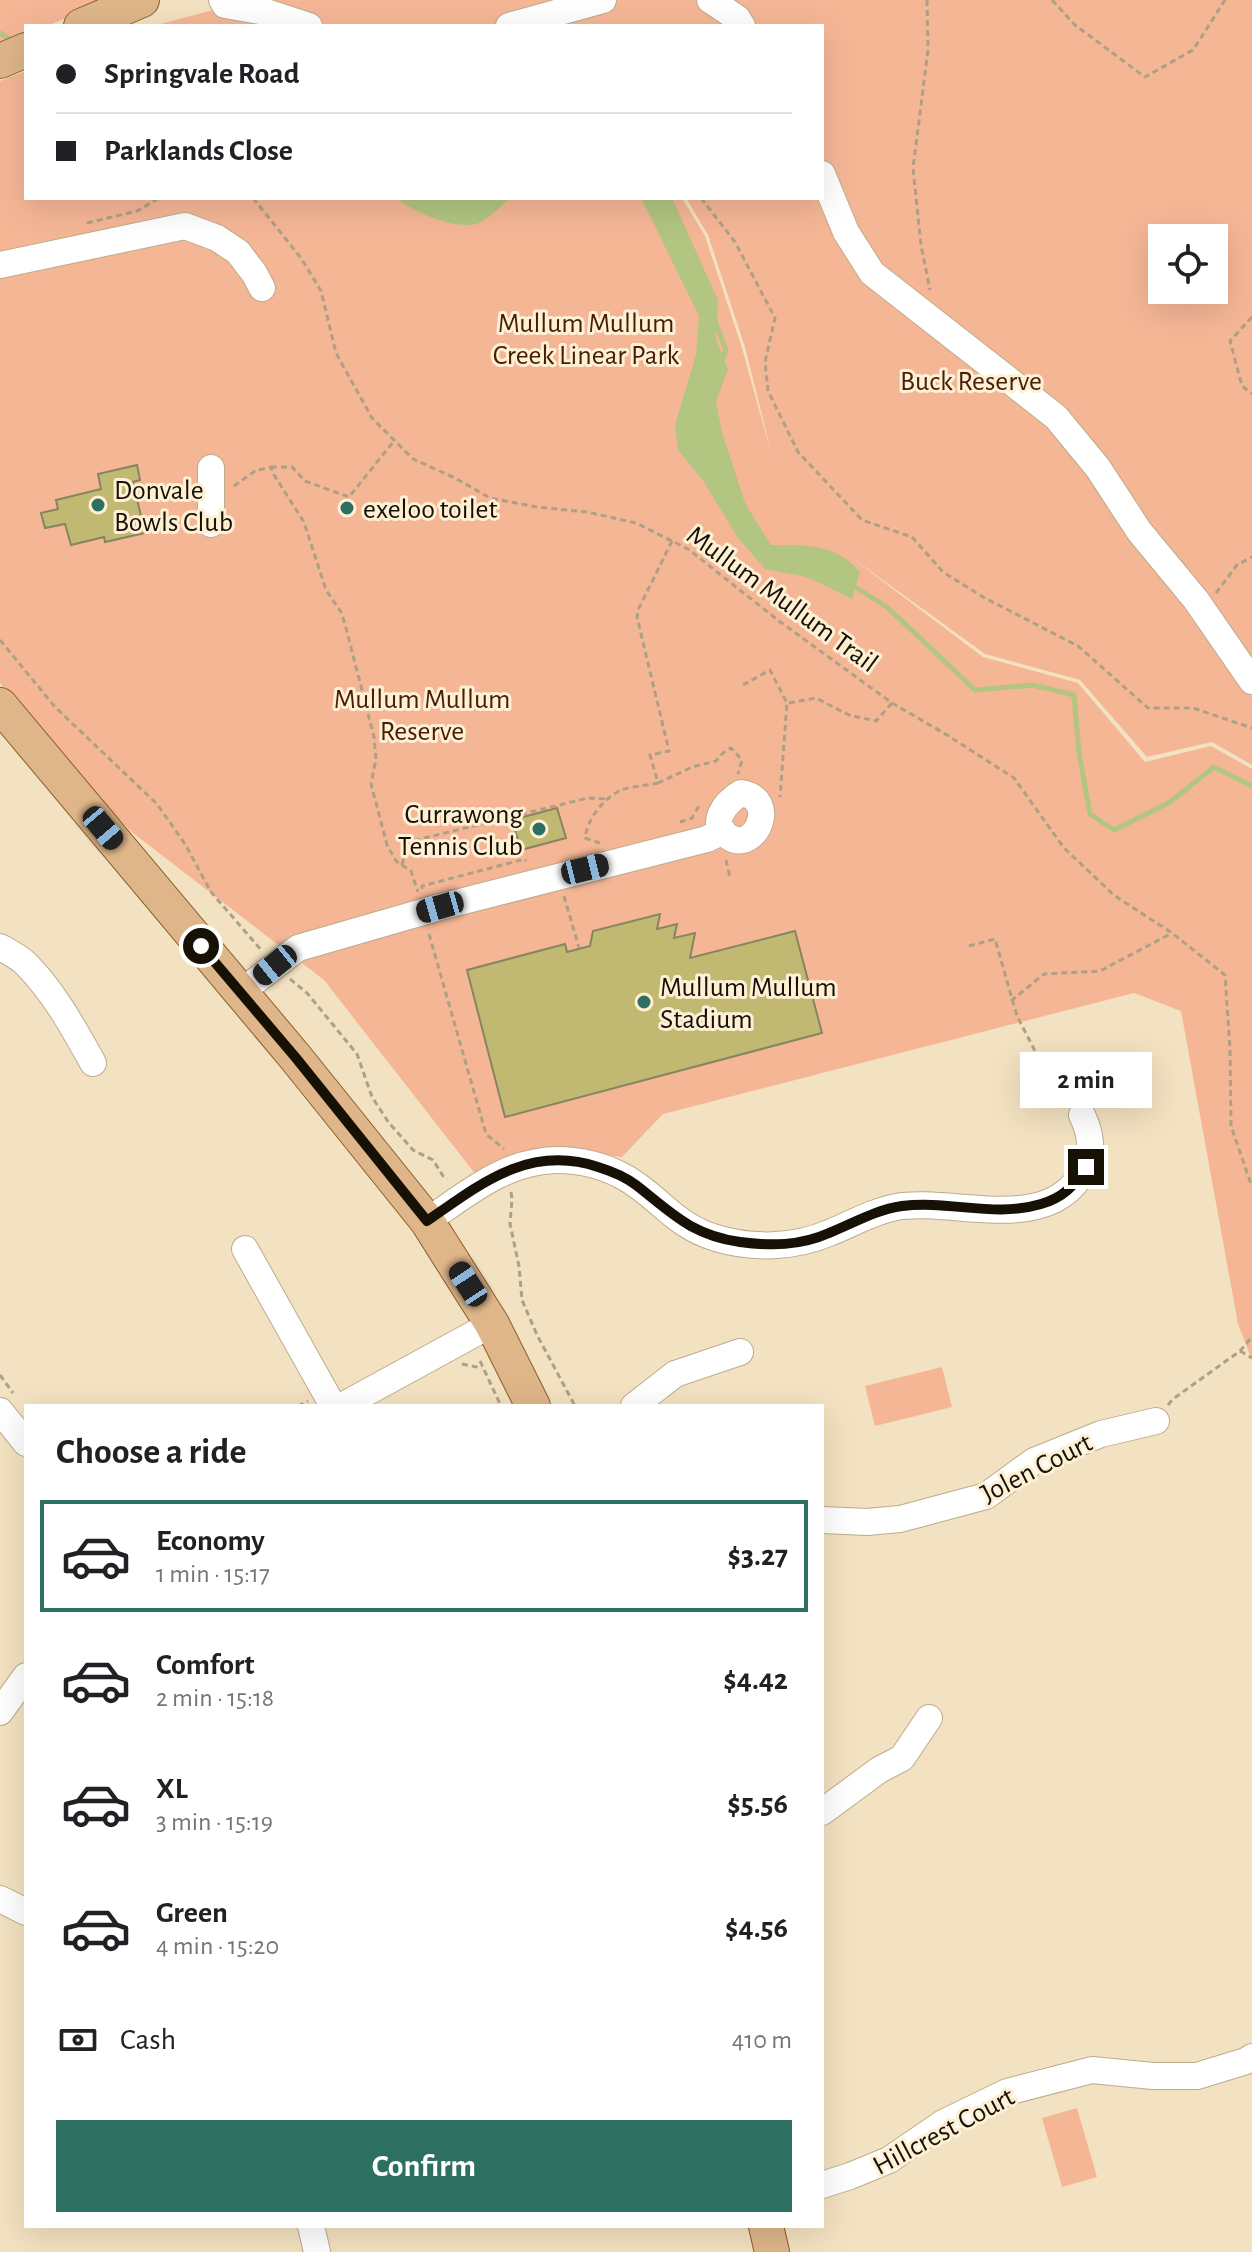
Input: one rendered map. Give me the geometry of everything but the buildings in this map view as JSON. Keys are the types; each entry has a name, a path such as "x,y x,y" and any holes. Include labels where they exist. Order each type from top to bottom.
{"main road":[{"path":"86,24 142,0"},
{"path":"0,61 24,51"},
{"path":"0,705 427,1221 492,1324 532,1404"},
{"path":"766,2228 772,2252"}],"street":[{"path":"222,0 225,5 266,12 303,24"},
{"path":"516,24 603,0"},
{"path":"710,0 737,18 741,24"},
{"path":"824,179 846,232 872,273 1056,417 1098,468 1139,531 1196,600 1252,681"},
{"path":"0,265 185,226 217,238 238,252 262,288"},
{"path":"211,468 211,524"},
{"path":"240,993 298,948 558,875 707,839 723,831"},
{"path":"0,947 24,962 45,987 93,1063"},
{"path":"427,1221 506,1170 555,1160 588,1163 611,1171 637,1186 682,1222 716,1238 754,1244 777,1245 814,1239 866,1215 899,1207 929,1204 989,1211 1013,1210 1057,1198 1078,1180 1086,1167 1090,1144 1090,1132 1082,1115"},
{"path":"245,1249 348,1404 492,1324"},
{"path":"637,1404 675,1374 740,1352"},
{"path":"9,1405 24,1439"},
{"name":"Jolen Court","path":"824,1520 867,1522 900,1519 986,1496 1034,1461 1101,1434 1156,1421"},
{"path":"0,1712 24,1679"},
{"path":"824,1811 879,1770 902,1758 929,1718"},
{"path":"0,1899 24,1911"},
{"name":"Hillcrest Court","path":"824,2184 889,2160 943,2123 1007,2092 1092,2070 1153,2076 1197,2076 1252,2057"},
{"path":"311,2228 317,2252"}],"path":[{"path":"927,0 928,50 913,168 921,245 937,325"},
{"path":"1052,0 1075,25 1145,77 1193,50 1225,0"},
{"path":"77,225 137,211 156,200"},
{"name":"Mullum Mullum Trail","path":"255,200 301,258 321,291 336,353 372,418 413,459 490,498 587,512 636,523 688,549 779,621 892,703 1014,778 1064,848 1115,896 1172,933 1225,975 1231,1126 1252,1187"},
{"path":"703,200 735,242 775,318 765,362 768,391 798,452 862,520 912,537 943,572 983,597 1078,646 1148,708 1193,708 1252,728"},
{"path":"1252,317 1230,341 1242,386 1252,394"},
{"path":"271,467 292,467 305,481 349,497 394,441"},
{"path":"658,783 650,755 669,751 637,613 672,541"},
{"path":"1200,607 1211,601 1237,565 1252,557"},
{"path":"0,640 55,707 157,804 185,844 211,892 275,965 307,993 357,1054 372,1097 389,1123 413,1150 433,1160 443,1176 451,1179"},
{"path":"743,685 770,670 787,703 781,793 777,806"},
{"path":"787,703 816,698 849,715 876,721 892,703"},
{"path":"589,846 600,843 585,838 586,826 596,811 619,791 658,783 692,767 716,761 731,748 742,760 733,781"},
{"path":"402,866 408,842 588,798 610,799"},
{"path":"677,823 692,818 700,805"},
{"path":"426,901 422,886 525,859 529,868"},
{"path":"558,875 579,948"},
{"path":"1011,1001 1044,974 1100,971 1172,933"},
{"path":"969,946 995,939 1017,1016 1053,1086 1082,1115"},
{"path":"1156,1421 1173,1399 1240,1351 1252,1337"},
{"path":"1240,1351 1252,1358"},
{"path":"462,1364 482,1368"},
{"path":"0,1375 9,1405"}],"green space":[{"path":"0,0 108,0 52,24 24,24 24,36 0,46"},
{"path":"251,0 1252,0 1252,765 1212,742 1147,757 1080,680 985,654 848,555 983,657 1078,683 1145,762 1211,746 1252,769 1252,1360 1238,1324 1181,1011 1134,993 663,1114 622,1157 566,1150 480,1180 324,980 133,833 50,748 0,683 0,81 24,72 24,200 683,200 705,236 742,348 772,456 745,347 708,235 687,200 824,200 824,24 161,24"},
{"path":"942,1367 952,1407 875,1426 865,1386"},
{"path":"1077,2108 1097,2177 1062,2187 1042,2118"}],"shaded area":[{"path":"399,200 509,200 489,217 472,225 450,223"},
{"path":"642,200 673,200 718,300 716,339 728,370 716,402 723,436 745,503 771,545 819,548 850,563 860,572 852,599 807,577 765,569 738,538 704,482 678,450 675,425 696,355 699,316"}],"waterway":[{"path":"0,33 12,41"},
{"path":"714,319 726,350 721,362"},
{"path":"850,584 887,607 975,690 1033,685 1074,695 1079,753 1090,814 1114,830 1170,802 1214,767 1252,786"}],"place":[{"name":"Donvale Bowls Club","path":"98,505"},
{"name":"exeloo toilet","path":"347,508"},
{"name":"Currawong Tennis Club","path":"539,829"},
{"name":"Mullum Mullum Stadium","path":"644,1002"}],"route":[{"path":"201,946 427,1221 506,1170 539,1162 571,1161 588,1163 626,1178 667,1212 716,1238 777,1245 814,1239 866,1215 899,1207 929,1204 989,1211 1042,1204 1068,1191 1086,1167"}],"park label":[{"name":"Mullum Mullum Creek Linear Park","path":"586,338"},
{"name":"Buck Reserve","path":"971,380"},
{"name":"Mullum Mullum Reserve","path":"422,714"}]}
